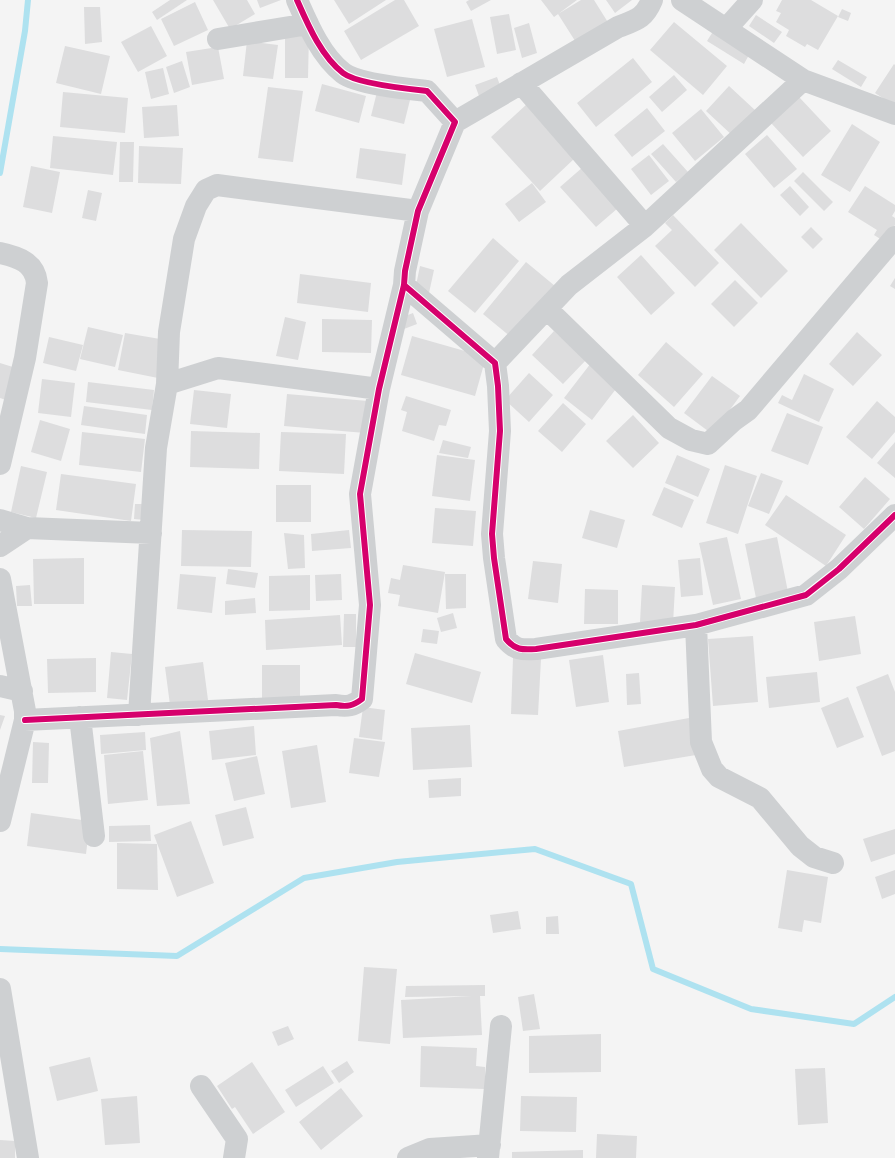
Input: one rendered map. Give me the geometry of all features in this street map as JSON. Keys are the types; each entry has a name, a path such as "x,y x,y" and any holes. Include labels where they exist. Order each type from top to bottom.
{"street":[{"path":"297,0 308,24 331,62 344,74 359,80 411,90 427,91 455,122"},
{"path":"25,720 336,705 347,706 355,704 362,699 370,605 360,494 379,389 404,285 405,271 418,211 455,122 618,27 634,21 647,12 652,0"},
{"path":"682,0 803,80 895,114"},
{"path":"726,29 752,0"},
{"path":"218,39 308,24"},
{"path":"495,363 569,285 646,226 803,80"},
{"path":"521,83 646,226"},
{"path":"139,714 156,448 167,384 169,332 184,239 196,206 206,190 217,185 418,211"},
{"path":"547,309 669,428 682,436 708,444 734,420 748,410 895,237"},
{"path":"0,253 28,264 36,273 37,283 25,358 0,464"},
{"path":"404,285 495,363 499,394 500,431 492,534 506,639 512,646 521,650 696,624 806,595 839,569 895,515"},
{"path":"167,384 218,368 379,389"},
{"path":"0,520 27,528 151,533"},
{"path":"0,546 27,528"},
{"path":"0,579 25,711 25,720 0,821"},
{"path":"696,624 701,742 712,769 719,777 760,798 800,846 814,857 833,863"},
{"path":"0,686 22,691"},
{"path":"80,718 94,836"},
{"path":"0,989 28,1158"},
{"path":"408,1158 430,1149 489,1151 501,1026"},
{"path":"200,1086 237,1138 234,1158"}],"building":[{"path":"170,0 187,0 157,20 152,12"},
{"path":"213,0 247,0 255,14 230,29"},
{"path":"257,0 281,0 260,8"},
{"path":"334,0 386,0 349,24"},
{"path":"395,0 404,0 419,26 361,60 344,31"},
{"path":"469,0 491,0 471,11 466,2"},
{"path":"541,0 577,0 554,17"},
{"path":"581,0 594,0 609,24 577,44 558,14"},
{"path":"606,0 632,0 615,13"},
{"path":"782,0 811,0 838,16 818,50 807,44 805,47 786,36 789,30 776,22 781,13 776,11"},
{"path":"195,2 208,30 174,46 161,19"},
{"path":"84,7 100,7 102,42 85,44"},
{"path":"842,9 851,13 848,21 838,17"},
{"path":"509,14 516,50 497,54 490,17"},
{"path":"756,15 782,32 774,43 749,26"},
{"path":"472,19 485,67 447,77 434,29"},
{"path":"674,22 727,66 703,95 650,50"},
{"path":"529,23 537,53 522,58 514,28"},
{"path":"151,26 167,56 138,72 121,42"},
{"path":"714,30 750,53 744,64 707,41"},
{"path":"285,34 309,34 308,78 285,78"},
{"path":"247,41 278,45 273,79 243,76"},
{"path":"65,46 110,56 101,94 56,83"},
{"path":"218,47 224,79 192,85 186,52"},
{"path":"633,58 652,82 596,127 577,103"},
{"path":"838,60 867,77 861,87 832,69"},
{"path":"182,61 190,87 174,93 166,67"},
{"path":"894,64 895,65 895,106 875,93"},
{"path":"163,68 169,94 151,99 145,72"},
{"path":"674,75 687,90 662,112 649,97"},
{"path":"497,77 501,88 479,96 475,85"},
{"path":"322,84 366,96 359,123 315,111"},
{"path":"729,86 756,111 733,136 706,111"},
{"path":"268,87 303,91 293,162 258,158"},
{"path":"378,88 411,96 404,124 371,116"},
{"path":"63,92 128,98 125,133 60,127"},
{"path":"799,97 831,131 803,157 771,123"},
{"path":"527,104 575,158 540,191 491,137"},
{"path":"177,105 179,136 144,138 142,107"},
{"path":"647,108 665,131 632,157 614,135"},
{"path":"701,109 724,137 695,161 672,133"},
{"path":"852,124 880,142 850,192 821,175"},
{"path":"767,135 797,169 774,188 745,154"},
{"path":"53,136 117,142 113,175 50,168"},
{"path":"120,142 134,142 133,182 119,182"},
{"path":"663,144 688,172 676,182 651,154"},
{"path":"139,146 183,148 181,184 138,183"},
{"path":"360,148 406,154 402,185 356,178"},
{"path":"649,155 669,181 651,195 631,169"},
{"path":"31,166 60,172 52,213 23,207"},
{"path":"583,167 618,208 596,227 560,187"},
{"path":"803,172 833,202 824,211 794,181"},
{"path":"532,183 546,202 519,222 505,204"},
{"path":"790,186 809,207 800,216 780,195"},
{"path":"865,186 895,205 895,211 892,216 895,218 895,225 885,242 874,235 877,230 848,212"},
{"path":"88,190 102,193 96,221 82,218"},
{"path":"673,215 719,263 695,287 655,246 672,230 665,223"},
{"path":"741,223 788,271 761,298 714,250"},
{"path":"811,227 823,239 813,249 801,237"},
{"path":"493,238 519,261 475,313 448,291"},
{"path":"641,255 675,293 651,315 617,277"},
{"path":"526,262 555,286 512,338 483,314"},
{"path":"420,266 434,270 429,293 415,290"},
{"path":"300,274 371,283 368,312 297,303"},
{"path":"895,278 895,289 890,286"},
{"path":"735,280 758,303 734,327 711,304"},
{"path":"413,313 417,324 404,329 400,318"},
{"path":"285,317 306,322 298,360 276,356"},
{"path":"322,319 372,320 371,353 322,352"},
{"path":"88,327 123,335 115,367 80,359"},
{"path":"554,331 586,360 563,384 532,355"},
{"path":"857,332 882,355 853,386 829,364"},
{"path":"125,333 166,340 158,378 118,370"},
{"path":"412,336 486,357 475,396 401,375"},
{"path":"49,337 83,345 76,371 43,363"},
{"path":"666,342 703,374 674,407 638,375"},
{"path":"0,363 16,368 6,400 0,398"},
{"path":"591,363 619,385 592,420 564,398"},
{"path":"529,373 553,395 529,422 505,400"},
{"path":"804,374 834,389 819,422 778,403 782,395 792,400"},
{"path":"712,376 740,396 712,434 684,413"},
{"path":"42,379 75,383 71,417 38,413"},
{"path":"88,382 154,390 152,410 86,402"},
{"path":"194,390 231,394 227,428 190,424"},
{"path":"287,394 368,401 365,433 284,426"},
{"path":"406,396 451,410 446,426 439,425 434,441 402,431 407,412 401,410"},
{"path":"877,401 895,417 895,432 872,459 846,437"},
{"path":"563,403 586,424 562,452 538,431"},
{"path":"84,406 147,415 145,434 81,425"},
{"path":"787,413 823,427 808,465 771,451"},
{"path":"633,415 659,443 633,468 606,441"},
{"path":"40,420 70,429 61,461 31,452"},
{"path":"191,431 260,433 259,469 190,467"},
{"path":"82,432 145,439 141,472 79,465"},
{"path":"281,432 346,434 344,474 279,471"},
{"path":"443,440 471,447 468,458 439,453"},
{"path":"895,442 895,478 877,463"},
{"path":"437,455 475,460 470,501 432,496"},
{"path":"677,455 710,469 698,497 665,483"},
{"path":"725,465 757,476 738,534 706,523"},
{"path":"21,466 47,472 36,518 11,512"},
{"path":"761,473 783,481 769,514 748,506"},
{"path":"61,474 136,484 131,521 56,510"},
{"path":"865,477 890,499 864,529 839,507"},
{"path":"276,485 311,485 311,522 276,522"},
{"path":"664,487 694,500 682,528 652,515"},
{"path":"786,495 846,535 826,566 765,525"},
{"path":"135,504 147,504 145,520 134,519"},
{"path":"435,508 476,511 473,546 432,543"},
{"path":"590,510 625,520 617,548 582,538"},
{"path":"182,530 252,531 251,567 181,566"},
{"path":"349,530 351,548 312,551 311,534"},
{"path":"284,533 304,535 305,568 288,569"},
{"path":"727,537 741,599 713,605 699,543"},
{"path":"777,537 789,597 757,603 745,544"},
{"path":"84,558 84,604 34,604 33,559"},
{"path":"700,558 703,595 681,597 678,560"},
{"path":"533,561 562,564 558,603 528,599"},
{"path":"403,565 445,572 438,613 398,606 400,595 388,593 391,578 400,580"},
{"path":"228,569 258,573 255,588 226,584"},
{"path":"180,574 216,577 212,613 177,609"},
{"path":"341,574 342,600 316,601 315,575"},
{"path":"445,574 466,574 466,608 446,609"},
{"path":"310,575 310,610 269,611 269,576"},
{"path":"30,585 32,606 17,606 16,586"},
{"path":"642,585 675,587 673,624 640,622"},
{"path":"585,589 618,590 618,624 584,624"},
{"path":"255,598 256,613 225,615 225,601"},
{"path":"453,613 457,628 441,632 437,618"},
{"path":"344,614 356,614 356,647 343,647"},
{"path":"340,615 342,645 266,650 265,620"},
{"path":"855,616 861,654 819,661 814,622"},
{"path":"423,629 439,631 437,644 421,642"},
{"path":"753,636 758,702 713,706 708,639"},
{"path":"111,652 132,654 127,700 107,698"},
{"path":"415,653 481,672 472,703 406,684"},
{"path":"603,655 609,702 576,707 569,660"},
{"path":"96,658 96,692 48,693 47,659"},
{"path":"513,658 541,659 538,715 511,714"},
{"path":"203,662 208,700 170,705 165,667"},
{"path":"262,665 300,665 300,702 262,701"},
{"path":"817,672 820,702 769,708 766,677"},
{"path":"639,673 641,704 627,705 626,674"},
{"path":"888,674 895,692 895,751 882,756 856,687"},
{"path":"848,697 864,737 837,748 821,708"},
{"path":"363,707 385,710 382,740 359,737"},
{"path":"0,715 5,716 0,730"},
{"path":"689,718 696,755 624,767 618,731"},
{"path":"470,725 472,767 413,770 411,728"},
{"path":"254,726 256,755 212,760 209,731"},
{"path":"180,731 190,804 157,806 150,738"},
{"path":"145,732 146,750 101,754 100,735"},
{"path":"354,738 385,742 379,777 349,773"},
{"path":"33,742 49,743 48,783 32,783"},
{"path":"317,745 326,802 291,808 282,751"},
{"path":"143,751 148,800 108,804 104,755"},
{"path":"257,756 265,794 234,801 225,763"},
{"path":"461,778 461,796 429,798 428,780"},
{"path":"246,807 254,838 223,846 215,815"},
{"path":"31,813 90,821 86,854 27,846"},
{"path":"191,821 214,883 177,897 154,835"},
{"path":"150,825 151,841 109,842 109,826"},
{"path":"895,829 895,854 871,862 863,839"},
{"path":"117,843 157,844 158,890 117,889"},
{"path":"787,870 828,877 821,923 804,920 802,932 778,928"},
{"path":"895,870 895,894 882,899 875,877"},
{"path":"518,911 521,929 493,933 490,915"},
{"path":"558,916 559,934 546,934 546,917"},
{"path":"364,967 397,969 390,1044 358,1041"},
{"path":"485,985 485,996 480,996 482,1035 403,1038 401,1000 472,996 405,997 406,986"},
{"path":"534,994 540,1029 523,1031 518,997"},
{"path":"288,1026 294,1039 278,1046 272,1032"},
{"path":"601,1034 601,1072 529,1073 529,1036"},
{"path":"421,1046 477,1048 476,1066 485,1067 485,1089 420,1087"},
{"path":"90,1057 98,1091 57,1101 49,1067"},
{"path":"347,1061 354,1072 339,1083 331,1071"},
{"path":"252,1062 285,1112 253,1134 235,1107 232,1109 217,1086"},
{"path":"323,1066 334,1083 296,1107 285,1090"},
{"path":"825,1068 828,1123 798,1125 795,1069"},
{"path":"341,1088 363,1116 321,1150 299,1122"},
{"path":"137,1096 140,1143 105,1145 101,1099"},
{"path":"521,1096 577,1097 576,1132 520,1131"},
{"path":"597,1134 637,1136 636,1158 596,1158"},
{"path":"0,1140 15,1141 15,1158 0,1158"},
{"path":"583,1150 583,1158 512,1158 512,1152"}],"waterway":[{"path":"0,173 25,31 28,0"},
{"path":"0,949 177,956 304,878 397,862 535,849 631,884 653,969 751,1009 854,1024 895,997"}],"cycle path":[{"path":"25,720 336,705 347,706 353,705 362,699 370,605 360,494 379,389 404,285 405,271 418,211 455,122 427,91 371,83 350,77 343,73 328,58 316,40 297,0"},
{"path":"404,285 495,363 498,386 500,431 492,534 506,639 509,643 516,647 523,649 536,649 696,625 806,595 839,569 895,515"}]}
